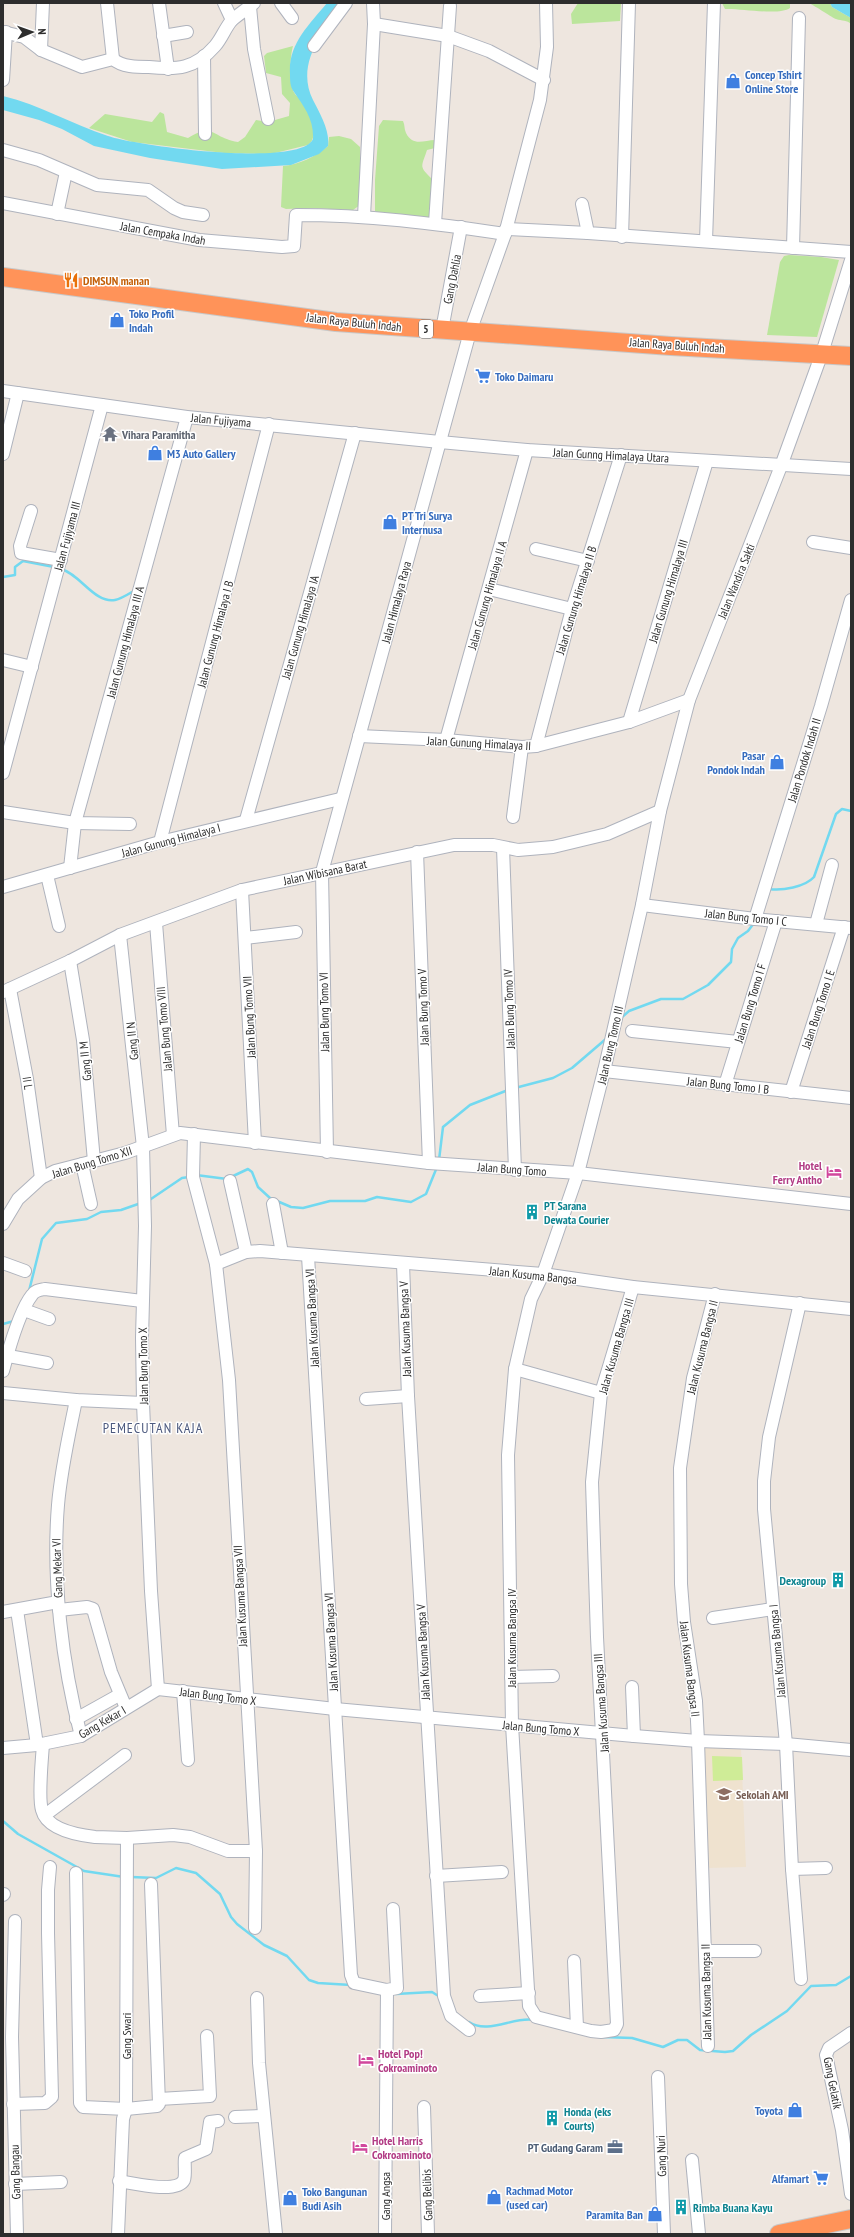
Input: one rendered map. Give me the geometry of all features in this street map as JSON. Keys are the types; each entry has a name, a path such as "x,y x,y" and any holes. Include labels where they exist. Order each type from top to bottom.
{"highway":[{"name":"Jalan Raya Buluh Indah","path":"3,277 336,322 851,356"},
{"path":"779,2234 822,2230 851,2219"}],"street":[{"path":"41,50 43,3"},
{"path":"107,3 113,59"},
{"path":"159,3 168,69"},
{"path":"224,3 232,20"},
{"path":"281,3 292,18"},
{"path":"314,46 346,3"},
{"path":"372,3 374,24 364,216 506,232 588,233 622,237 706,241 851,252"},
{"name":"Jalan Himalaya Raya","path":"322,872 340,799 359,736 470,332 506,232 544,80 547,41 546,3"},
{"path":"622,237 629,3"},
{"path":"706,241 714,3"},
{"path":"3,80 4,32 24,37 41,50 82,66 113,59 122,64 168,69 191,66 215,46 232,20 252,5"},
{"path":"252,5 254,49 268,118"},
{"path":"435,223 450,6"},
{"path":"793,248 799,18"},
{"path":"374,24 448,36 489,50 544,80"},
{"path":"163,36 187,32"},
{"path":"204,56 205,134"},
{"path":"3,150 39,160 104,186 148,190 174,208 183,212 203,215"},
{"path":"57,214 66,172"},
{"name":"Jalan Cempaka Indah","path":"3,203 199,240 290,248 294,245 296,215 364,216"},
{"path":"582,204 588,233"},
{"name":"Gang Dahlia","path":"442,330 461,227"},
{"name":"Jalan Wandira Sakti","path":"660,811 689,700 781,466 822,353 851,260"},
{"name":"Jalan Fujiyama","path":"3,391 187,417 440,442"},
{"path":"3,454 18,393"},
{"name":"Jalan Fujiyama III","path":"3,773 102,405"},
{"name":"Jalan Gunung Himalaya III A","path":"70,868 75,823 187,417"},
{"name":"Jalan Gunung Himalaya I B","path":"160,842 269,424"},
{"name":"Jalan Gunung Himalaya IA","path":"246,820 355,433"},
{"name":"Jalan Gunng Himalaya Utara","path":"440,442 527,450 851,469"},
{"name":"Jalan Gunung Himalaya II A","path":"446,740 527,450"},
{"name":"Jalan Gunung Himalaya II B","path":"536,746 572,608 621,455"},
{"name":"Jalan Gunung Himalaya III","path":"629,722 707,461"},
{"path":"31,511 20,546 21,553 61,560"},
{"path":"812,542 851,548"},
{"path":"536,549 588,561"},
{"path":"489,589 572,608"},
{"name":"Jalan Pondok Indah II","path":"755,919 821,706 851,600"},
{"path":"3,660 32,667"},
{"name":"Jalan Gunung Himalaya II","path":"359,736 446,740 522,747 536,746 629,722 689,700"},
{"path":"513,817 522,747"},
{"name":"Jalan Gunung Himalaya I","path":"3,887 160,842 246,820 340,799"},
{"name":"Jalan Wibisana Barat","path":"7,991 120,935 242,890 454,845 475,843 503,848 534,849 564,845 606,834 660,811"},
{"name":"Jalan Bung Tomo III","path":"543,1274 578,1174 604,1072 642,906 660,811"},
{"path":"3,812 75,823 130,824"},
{"name":"Jalan Bung Tomo IV","path":"503,848 515,1170"},
{"name":"Jalan Bung Tomo V","path":"417,852 429,1163"},
{"path":"816,924 832,865"},
{"name":"Jalan Bung Tomo VI","path":"322,872 327,1152"},
{"path":"47,875 59,926"},
{"name":"Jalan Bung Tomo VII","path":"242,890 255,1143"},
{"name":"Jalan Bung Tomo I C","path":"642,906 755,919 847,927"},
{"name":"Jalan Bung Tomo I F","path":"725,1085 776,921"},
{"name":"Jalan Bung Tomo VIII","path":"156,923 173,1135"},
{"name":"Jalan Bung Tomo I E","path":"792,1092 847,927"},
{"path":"245,938 296,932"},
{"name":"Gang II N","path":"120,935 143,1147"},
{"name":"Gang II M","path":"70,961 83,1040 91,1204"},
{"name":"II L","path":"7,991 27,1079 41,1178"},
{"path":"632,1031 738,1042"},
{"name":"Jalan Bung Tomo I B","path":"604,1072 851,1098"},
{"name":"Jalan Bung Tomo","path":"173,1135 194,1134 327,1152 429,1163 578,1174 851,1204"},
{"name":"Jalan Kusuma Bangsa VII","path":"194,1134 192,1174 216,1264 229,1380 246,1700 256,1851 255,1928"},
{"path":"143,1147 173,1135"},
{"name":"Jalan Bung Tomo XII","path":"3,1224 18,1199 41,1178 55,1171 143,1147"},
{"name":"Jalan Bung Tomo X","path":"143,1147 145,1226 142,1301 143,1403 151,1591 158,1689 335,1709 634,1736 698,1741 786,1744 851,1750"},
{"path":"230,1181 246,1252"},
{"path":"273,1204 282,1253"},
{"name":"Jalan Kusuma Bangsa","path":"216,1264 246,1252 282,1253 403,1264 543,1274 633,1287 715,1294 851,1309"},
{"name":"Jalan Kusuma Bangsa VI","path":"308,1256 352,1980 360,1986 392,1990"},
{"path":"3,1263 24,1271"},
{"name":"Jalan Kusuma Bangsa V","path":"403,1264 408,1396 444,2000 451,2016 469,2030"},
{"name":"Jalan Kusuma Bangsa IV","path":"529,2006 512,1725 508,1455 514,1369 531,1299 543,1274"},
{"name":"Jalan Kusuma Bangsa III","path":"529,2006 536,2017 577,2027 606,2031 614,2030 617,2024 592,1510 592,1482 602,1393 633,1287"},
{"path":"3,1371 5,1355 31,1295 36,1290 45,1289 142,1301"},
{"name":"Jalan Kusuma Bangsa II","path":"708,2046 698,1741 696,1701 684,1622 681,1584 680,1468 693,1378 715,1294"},
{"name":"Jalan Kusuma Bangsa I","path":"800,1303 768,1437 764,1481 773,1609 786,1744 792,1869 801,1979"},
{"path":"24,1310 49,1319"},
{"path":"5,1355 46,1363"},
{"path":"514,1369 602,1393"},
{"path":"3,1393 76,1400 143,1403"},
{"path":"366,1399 408,1396"},
{"name":"Gang Mekar VI","path":"76,1400 63,1464 58,1504 55,1550 58,1606 76,1719 81,1736"},
{"path":"3,1612 58,1606 87,1607 94,1609 101,1641 119,1695 126,1708"},
{"path":"713,1618 773,1609"},
{"path":"17,1610 40,1745 42,1810 45,1815 58,1827 82,1836 127,1838 183,1836 228,1851 256,1851"},
{"path":"511,1677 553,1676"},
{"path":"632,1687 634,1736"},
{"name":"Gang Kekar I","path":"3,1748 40,1745 81,1736 158,1689"},
{"path":"183,1691 188,1760"},
{"path":"76,1719 119,1695"},
{"path":"45,1815 125,1754"},
{"name":"Gang Swari","path":"118,2234 119,2181 123,2119 126,2109 127,1838"},
{"path":"13,2104 45,2102 52,2097 48,1933 48,1890 50,1867"},
{"path":"792,1869 826,1868"},
{"path":"436,1876 502,1872"},
{"path":"76,1873 80,2103 83,2107 126,2109 157,2106 159,2104 151,1884"},
{"name":"Gang Angsa","path":"385,2234 393,1909"},
{"name":"Gang Bangau","path":"15,1921 7,2037 13,2104 8,2128 15,2184 17,2234"},
{"path":"706,1952 755,1951"},
{"path":"574,1961 577,2027"},
{"path":"480,1996 529,1993"},
{"path":"257,1998 259,2063 276,2234"},
{"name":"Gang Gelatik","path":"851,2033 829,2048 826,2055 842,2130 851,2194"},
{"path":"159,2099 210,2096 207,2036"},
{"name":"Gang Nuri","path":"658,2077 664,2234"},
{"name":"Gang Belibis","path":"424,2107 428,2234"},
{"path":"235,2117 264,2116"},
{"path":"119,2181 171,2187 180,2184 184,2180 185,2158 206,2149 210,2122 218,2121"},
{"path":"692,2160 699,2234"},
{"path":"15,2184 61,2182"}],"shaded area":[{"name":"Sekolah AMI","path":"704,1747 741,1747 746,1867 708,1868"}],"green space":[{"path":"578,3 621,3 620,21 572,24 571,14"},
{"path":"722,3 790,3 790,8 769,12 725,9"},
{"path":"809,3 830,3 832,7 851,18 851,24 834,18"},
{"path":"293,46 290,68 292,86 294,93 301,100 310,116 313,129 312,141 308,145 271,154 224,153 132,142 89,128 105,114 152,122 160,112 164,114 167,132 188,138 197,133 208,131 229,140 238,142 245,137 256,120 268,122 289,116 290,103 282,94 281,77 266,73 264,56 267,53"},
{"path":"383,120 403,121 406,133 412,140 419,142 435,140 435,148 427,150 422,166 425,172 432,179 429,218 379,214 375,211 375,180 379,126"},
{"path":"339,136 351,139 360,147 360,205 353,210 314,208 286,209 281,207 283,166 301,162 313,156 328,146 329,137"},
{"path":"789,255 839,260 817,337 767,335 780,262 784,256"},
{"path":"712,1756 742,1757 743,1780 713,1781"}],"water":[{"path":"327,3 343,3 327,25 314,48 309,61 307,74 308,87 326,128 328,146 319,154 291,165 222,169 150,158 94,146 62,129 39,120 3,110 3,96 30,104 108,136 150,145 216,152 250,153 280,152 302,148 313,139 313,132 308,114 290,83 290,63 296,44 307,27"},
{"path":"830,3 851,3 851,18 832,7"}],"waterway":[{"path":"3,577 15,575 15,567 23,561 54,567"},
{"path":"61,569 75,577 101,598 115,600 132,592"},
{"path":"769,889 793,888 814,877 836,814 842,809 851,811"},
{"path":"621,1018 629,1011 661,999 683,999 708,985 731,962 732,949 738,938 748,931 754,923"},
{"path":"515,1088 553,1078 572,1068 607,1038"},
{"path":"439,1160 443,1127 470,1105 508,1090"},
{"path":"231,1177 248,1169 252,1172 258,1187 270,1198 291,1207 303,1208 330,1201 365,1201 377,1197 411,1202 426,1194 437,1167"},
{"path":"196,1175 227,1179"},
{"path":"148,1201 182,1178 189,1177"},
{"path":"29,1291 42,1239 56,1223 87,1219 101,1212 121,1210 141,1203"},
{"path":"3,1324 14,1321"},
{"path":"3,1821 18,1834 84,1871 124,1877"},
{"path":"131,1877 156,1878 176,1868 196,1873 220,1894 231,1917 237,1924 264,1945 287,1956 309,1980 318,1983 351,1985"},
{"path":"603,2037 632,2038 663,2047 678,2040 687,2040 700,2050 725,2052 733,2051 751,2035 787,2011 811,1986 836,1985 851,1976"},
{"path":"396,1994 432,1992 440,1997"},
{"path":"469,2022 484,2027 518,2020 534,2020"}],"place":[{"name":"Concep Tshirt Online Store","path":"733,81"},
{"name":"DIMSUN manan","path":"71,280"},
{"name":"Toko Profil Indah","path":"117,320"},
{"name":"Toko Daimaru","path":"483,376"},
{"name":"Vihara Paramitha","path":"110,434"},
{"name":"M3 Auto Gallery","path":"155,453"},
{"name":"PT Tri Surya Internusa","path":"390,522"},
{"name":"Pasar Pondok Indah","path":"777,762"},
{"name":"Hotel Ferry Antho","path":"834,1172"},
{"name":"PT Sarana Dewata Courier","path":"532,1212"},
{"name":"Dexagroup","path":"838,1580"},
{"name":"Sekolah AMI","path":"724,1794"},
{"name":"Hotel Pop! Cokroaminoto","path":"366,2060"},
{"name":"Toyota","path":"795,2110"},
{"name":"Honda (eks Courts)","path":"552,2118"},
{"name":"Hotel Harris Cokroaminoto","path":"360,2147"},
{"name":"PT Gudang Garam","path":"615,2147"},
{"name":"Alfamart","path":"821,2178"},
{"name":"Rachmad Motor (used car)","path":"494,2197"},
{"name":"Toko Bangunan Budi Asih","path":"290,2198"},
{"name":"Rimba Buana Kayu","path":"681,2207"},
{"name":"Paramita Ban","path":"655,2214"}],"district":[{"name":"PEMECUTAN KAJA","path":"153,1428"}]}
